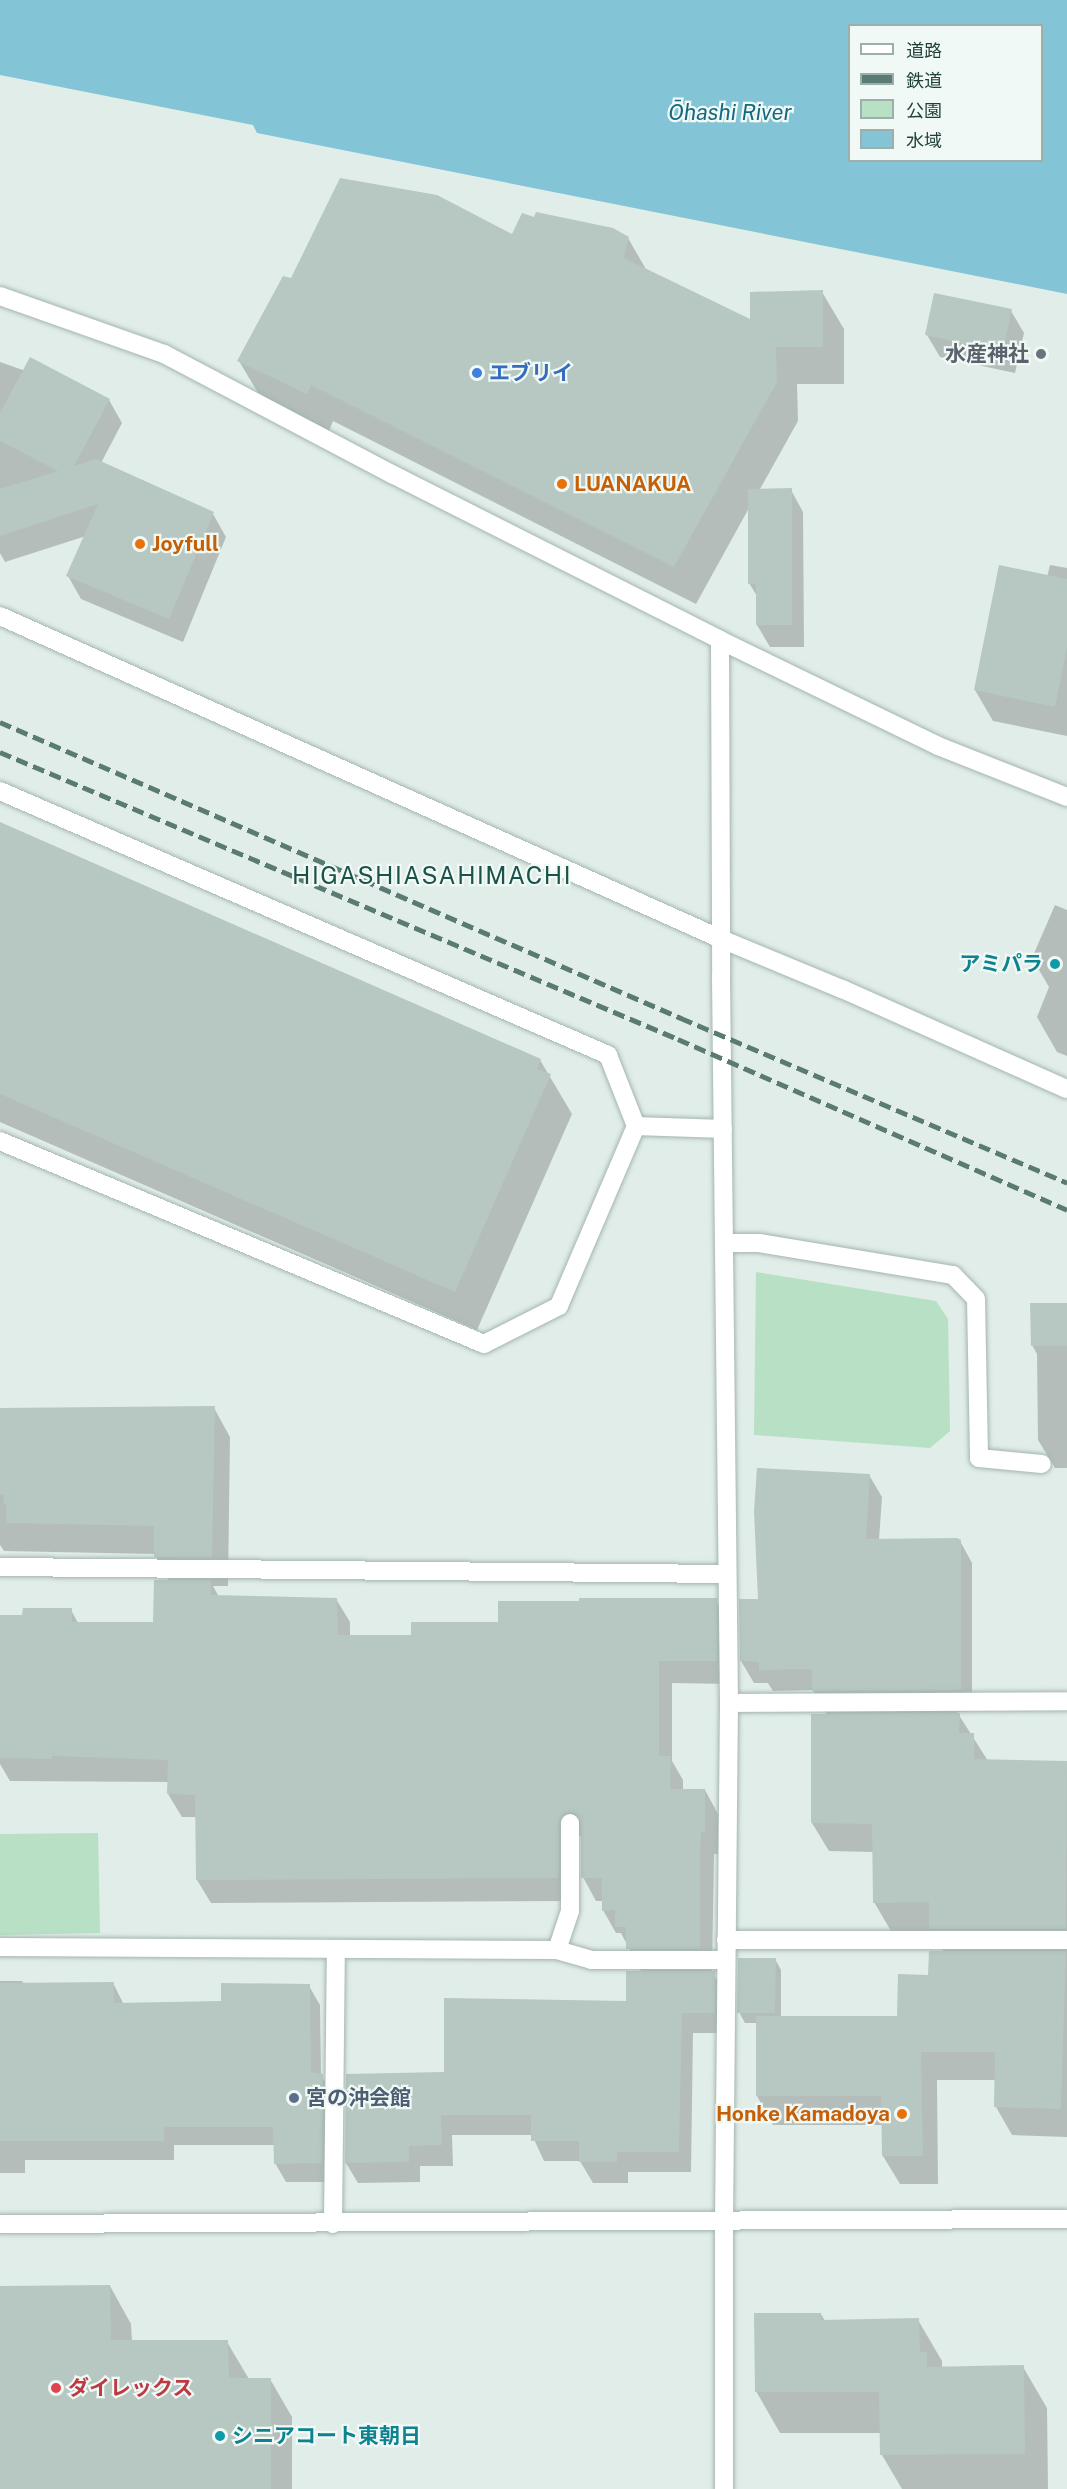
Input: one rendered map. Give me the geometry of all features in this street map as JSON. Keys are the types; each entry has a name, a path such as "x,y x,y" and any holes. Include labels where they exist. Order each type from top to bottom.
{"street":[{"path":"0,296 164,354 392,474 720,640 938,746 1067,797"},
{"path":"0,616 721,939 842,989 1067,1089"},
{"path":"720,640 729,1703 724,2489"},
{"path":"0,791 609,1055 636,1126 559,1306 484,1344 0,1141"},
{"path":"636,1126 723,1129"},
{"path":"724,1243 759,1243 953,1275 976,1299 979,1458 1042,1464"},
{"path":"0,1567 727,1574"},
{"path":"729,1703 1067,1701"},
{"path":"557,1950 570,1911 570,1823"},
{"path":"726,1940 1067,1940"},
{"path":"0,1947 557,1950 591,1960 726,1960"},
{"path":"333,2223 336,1950"},
{"path":"0,2224 1067,2219"}],"green space":[{"path":"756,1272 936,1301 948,1319 950,1431 930,1448 754,1435"},
{"path":"98,1833 100,1933 0,1935 0,1834"}],"water":[{"name":"Ōhashi River","path":"0,0 1067,0 1067,294 257,133 253,125 0,75"}],"building":[{"name":"エブリイ","path":"340,178 437,195 512,234 522,213 534,217 536,212 613,228 629,237 624,258 750,319 750,292 823,290 823,347 776,347 777,382 674,567 311,385 307,394 237,361 283,276 291,278"},
{"path":"934,293 1012,309 1003,352 925,335"},
{"path":"30,357 110,399 74,466 96,459 214,512 169,619 66,576 98,504 0,536 0,489 58,471 0,441 0,413"},
{"path":"792,488 792,625 756,625 756,584 748,584 748,489"},
{"path":"999,565 1067,579 1067,647 1055,707 974,690"},
{"path":"0,822 541,1059 537,1069 551,1074 455,1292 0,1094"},
{"path":"1030,1303 1067,1303 1067,1346 1031,1346"},
{"path":"215,1406 212,1558 154,1557 154,1526 6,1523 6,1504 3,1504 4,1495 0,1495 0,1408"},
{"path":"757,1468 870,1474 866,1539 957,1538 961,1540 961,1690 812,1691 812,1669 759,1670 759,1662 740,1661 739,1599 758,1599 754,1511"},
{"path":"154,1580 211,1580 211,1595 337,1598 338,1635 411,1635 411,1622 498,1622 498,1601 579,1601 579,1598 717,1598 717,1661 659,1661 659,1756 671,1756 670,1789 705,1789 705,1832 701,1832 700,1852 700,1949 626,1949 626,1927 615,1927 615,1910 602,1911 602,1878 581,1878 581,1823 575,1813 565,1813 559,1822 559,1878 196,1880 195,1795 167,1794 168,1760 52,1756 52,1759 0,1758 0,1615 22,1615 23,1608 72,1608 72,1622 153,1622"},
{"path":"960,1713 959,1733 974,1733 974,1759 1067,1761 1066,1929 929,1929 929,1902 873,1903 872,1824 811,1823 811,1714"},
{"path":"929,1951 1066,1951 1061,2109 994,2107 995,2052 921,2052 923,2156 882,2156 881,2096 756,2096 756,2016 897,2016 898,1974 928,1975"},
{"path":"738,1958 776,1958 775,2013 737,2013"},
{"path":"626,1971 715,1971 715,2013 682,2013 679,2152 617,2152 617,2162 579,2162 579,2141 531,2141 531,2115 441,2115 442,2145 409,2146 409,2162 345,2163 346,2074 444,2072 444,1998 626,2001"},
{"path":"114,1982 114,2003 221,2001 221,1983 310,1984 311,2072 323,2074 322,2163 274,2164 273,2127 164,2127 164,2141 0,2141 0,1983"},
{"path":"110,2285 111,2340 228,2340 229,2378 271,2378 271,2489 0,2489 0,2286"},
{"path":"754,2313 821,2313 821,2320 919,2318 920,2352 927,2352 927,2367 1024,2365 1025,2454 880,2455 879,2392 755,2392"}],"railway":[{"path":"0,722 1067,1183"},
{"path":"0,752 678,1039 1067,1210"}],"place":[{"name":"水産神社","path":"1041,354"},
{"name":"エブリイ","path":"477,373"},
{"name":"LUANAKUA","path":"562,484"},
{"name":"Joyfull","path":"140,544"},
{"name":"アミパラ","path":"1055,964"},
{"name":"宮の沖会館","path":"294,2098"},
{"name":"Honke Kamadoya","path":"902,2114"},
{"name":"ダイレックス","path":"56,2388"},
{"name":"シニアコート東朝日","path":"220,2436"}],"district":[{"name":"HIGASHIASAHIMACHI","path":"432,876"}]}
